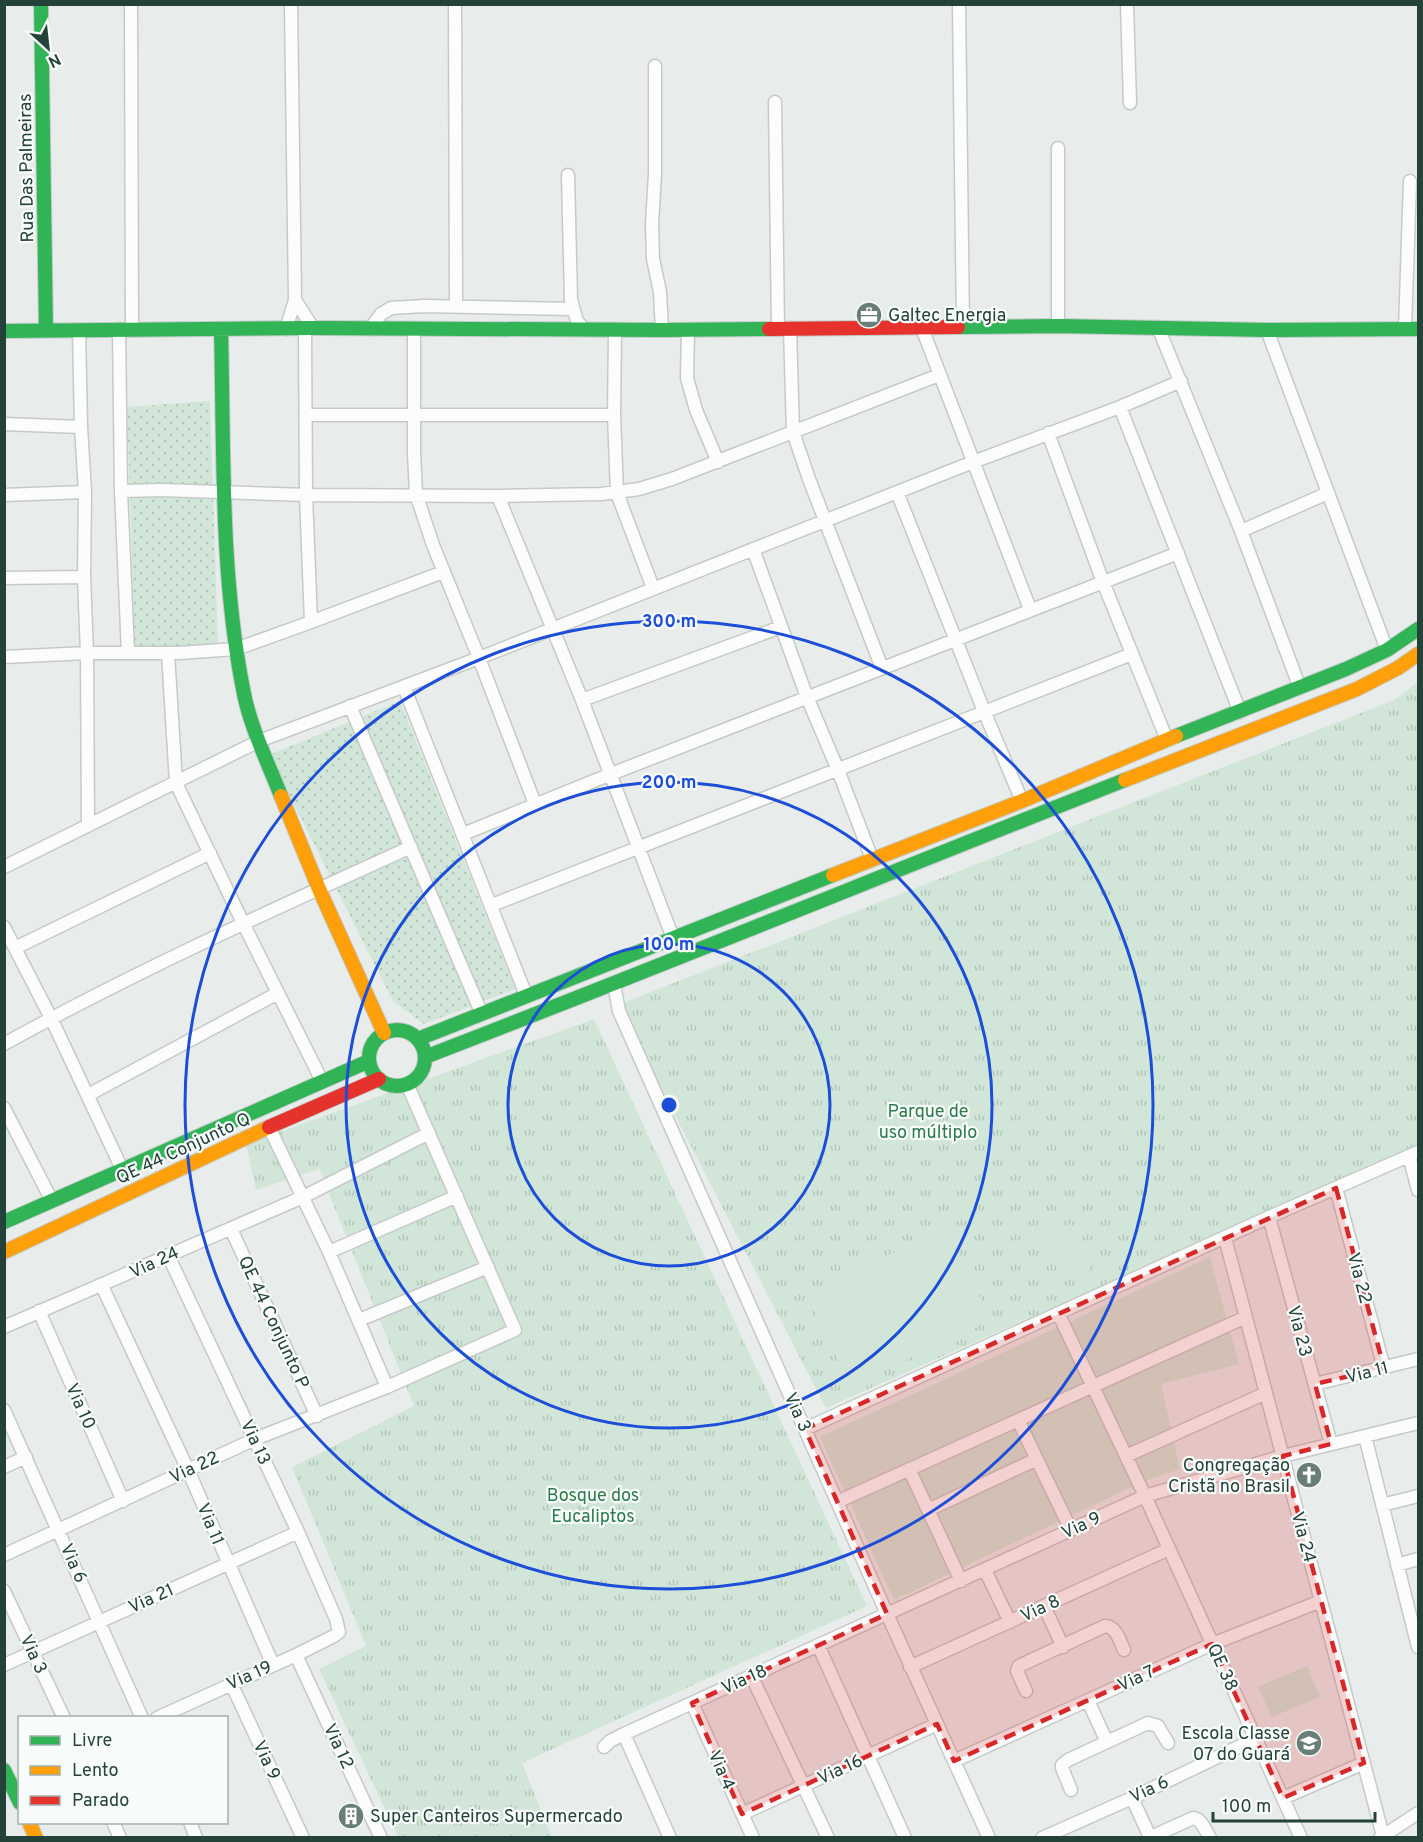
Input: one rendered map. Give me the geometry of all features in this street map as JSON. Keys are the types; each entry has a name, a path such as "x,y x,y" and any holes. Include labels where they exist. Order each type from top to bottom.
{"street":[{"name":"Rua Das Palmeiras","path":"41,4 46,330"},
{"path":"128,654 121,491 131,4"},
{"path":"286,329 295,300 291,4"},
{"path":"455,4 456,308"},
{"path":"958,4 963,327"},
{"path":"1127,4 1130,102"},
{"path":"655,66 655,174 652,224 653,259 660,292 662,330"},
{"path":"775,102 784,328 793,432 882,668"},
{"path":"1058,148 1058,326"},
{"path":"568,175 572,309 577,321 584,329"},
{"path":"4,331 309,328 688,330 1058,326 1267,330 1412,329 1410,181"},
{"path":"295,300 309,328 306,495 311,622"},
{"path":"370,328 381,314 391,308 424,306 572,309"},
{"path":"1158,327 1241,531 1300,688"},
{"path":"922,328 1030,609"},
{"path":"221,329 229,594 243,691 259,741 319,889 384,1033"},
{"path":"79,330 81,427 86,492 84,577 88,825"},
{"path":"414,330 416,494 443,572 535,804"},
{"path":"615,330 614,415 617,493 653,588"},
{"path":"688,330 687,378 696,410 718,462"},
{"path":"1267,330 1387,650"},
{"path":"121,491 498,496 617,493 672,479 939,375"},
{"path":"4,867 259,741 479,658 1181,381"},
{"path":"1120,407 1240,712"},
{"path":"306,415 614,415"},
{"path":"4,424 81,427"},
{"path":"1048,433 1103,582 1167,741"},
{"path":"4,495 86,492"},
{"path":"897,492 1022,801"},
{"path":"1241,531 1328,493"},
{"path":"498,496 582,700 673,938"},
{"path":"753,549 807,698 872,859"},
{"path":"463,834 956,638 1178,553"},
{"path":"4,657 236,649 443,572"},
{"path":"4,578 84,577"},
{"path":"582,700 781,627"},
{"path":"418,1039 481,1012 1022,801 1300,688 1387,650 1419,629"},
{"path":"168,653 176,783 322,1081"},
{"path":"492,905 1132,654"},
{"path":"425,1057 1357,689 1398,668 1419,654"},
{"path":"404,687 526,995"},
{"path":"350,706 481,1012"},
{"path":"4,1044 51,1018 243,923 411,847"},
{"path":"15,948 210,853"},
{"path":"774,899 780,916"},
{"path":"760,904 767,921"},
{"path":"4,927 51,1018 122,1169"},
{"name":"Via 3","path":"614,984 614,994 619,1011 886,1614 989,1838"},
{"path":"88,1095 278,993"},
{"path":"403,1030 418,1039 423,1047 425,1064 413,1081 394,1086 379,1079 372,1071 369,1061 372,1046 384,1033 403,1030"},
{"name":"QE 44 Conjunto Q","path":"4,1222 369,1061"},
{"name":"QE 44 Conjunto Q","path":"4,1252 269,1127 379,1079"},
{"path":"359,1320 488,1267 407,1084"},
{"path":"4,1108 52,1201"},
{"path":"269,1127 329,1252 387,1387"},
{"name":"Via 24","path":"4,1327 303,1197 429,1133"},
{"path":"805,1428 1269,1217 1414,1154 1419,1190"},
{"name":"Via 22","path":"1336,1188 1384,1368"},
{"path":"329,1252 457,1196"},
{"name":"Via 23","path":"1269,1217 1331,1444"},
{"name":"QE 44 Conjunto P","path":"231,1229 317,1416"},
{"name":"Via 24","path":"1225,1238 1382,1837"},
{"name":"Via 13","path":"168,1255 298,1532 336,1619 339,1632"},
{"name":"Via 22","path":"4,1555 255,1439 387,1387 515,1330 488,1267"},
{"name":"Via 11","path":"102,1286 188,1470 273,1665"},
{"name":"Via 10","path":"39,1311 123,1500"},
{"name":"QE 38","path":"1058,1314 1145,1496 1283,1798 1296,1836"},
{"path":"837,1502 1246,1317"},
{"name":"Via 11","path":"1315,1384 1419,1359"},
{"path":"1126,1456 1266,1392"},
{"name":"Via 6","path":"4,1410 141,1716"},
{"path":"1018,1420 1071,1530"},
{"name":"Via 9","path":"886,1614 1145,1496 1283,1456 1419,1422"},
{"path":"1365,1436 1397,1565 1416,1624 1419,1647"},
{"path":"4,1467 26,1457"},
{"path":"928,1509 1037,1459"},
{"path":"909,1469 961,1581"},
{"path":"1382,1505 1419,1496"},
{"name":"Via 21","path":"4,1665 298,1532"},
{"name":"Via 8","path":"910,1667 1169,1549"},
{"path":"1397,1565 1419,1559"},
{"path":"985,1570 1010,1622"},
{"name":"Via 3","path":"4,1591 63,1716"},
{"name":"Via 7","path":"954,1761 1212,1644 1321,1601"},
{"path":"1044,1606 1063,1647"},
{"name":"Via 18","path":"604,1747 624,1734 886,1614"},
{"path":"1026,1691 1017,1674 1017,1668 1022,1664 1108,1626 1114,1630 1124,1650"},
{"name":"Via 19","path":"162,1716 339,1632"},
{"path":"818,1645 905,1838"},
{"name":"Via 12","path":"296,1654 379,1837"},
{"path":"751,1676 828,1838"},
{"name":"Via 9","path":"231,1683 303,1838"},
{"path":"1088,1701 1107,1742"},
{"name":"Via 4","path":"692,1703 753,1838"},
{"path":"1071,1790 1062,1772 1062,1765 1068,1760 1142,1725 1152,1723 1160,1729 1168,1743"},
{"name":"Via 16","path":"742,1814 937,1724"},
{"path":"624,1734 669,1838"},
{"name":"Via 6","path":"1042,1838 1255,1739"},
{"path":"1283,1798 1364,1763"},
{"path":"4,1770 16,1784"},
{"path":"1132,1798 1149,1837 1192,1818 1201,1822 1210,1838"},
{"path":"1382,1837 1419,1813"},
{"path":"30,1824 36,1838"},
{"path":"114,1824 120,1838"}],"highlighted area":[{"path":"1336,1188 1384,1368 1315,1384 1331,1444 1283,1456 1364,1763 1283,1798 1212,1644 954,1761 937,1724 742,1814 692,1703 887,1614 805,1429"}],"green space":[{"path":"210,401 218,647 135,649 127,407"},
{"name":"Parque de uso múltiplo","path":"1418,682 1418,1146 826,1408 618,1005 1394,700"},
{"path":"400,701 515,989 424,1024 393,1001 269,755"},
{"name":"Bosque dos Eucaliptos","path":"594,1019 867,1606 522,1763 552,1837 398,1837 319,1669 366,1646 292,1467 414,1406 319,1169 256,1190 246,1144"},
{"path":"1070,1224 1091,1268 1064,1281 1043,1238"},
{"path":"946,1228 991,1320 851,1386 806,1293"},
{"path":"1210,1257 1239,1364 1161,1384 1180,1469 1142,1482 894,1600 820,1437"},
{"path":"1307,1666 1320,1697 1272,1717 1258,1687"}],"traffic: fast":[{"path":"41,4 46,330"},
{"path":"958,327 1418,329"},
{"path":"4,331 313,328 769,329"},
{"path":"221,329 225,510 230,600 246,702 259,743 281,796"},
{"path":"1176,736 1346,669 1387,650 1418,629"},
{"path":"425,1057 1125,780"},
{"path":"418,1039 833,875"},
{"path":"392,1030 402,1030 417,1038 423,1047 425,1058 423,1069 417,1078 402,1086 392,1086 381,1081 374,1074 369,1063 369,1053 374,1042 381,1035 392,1030"},
{"path":"4,1222 369,1061"},
{"path":"4,1770 18,1799"}],"traffic: slow":[{"path":"1125,780 1357,689 1398,668 1418,654"},
{"path":"833,875 1022,801 1176,736"},
{"path":"281,796 319,889 384,1033"},
{"path":"4,1252 269,1127"},
{"path":"30,1824 36,1838"}],"traffic: jam":[{"path":"769,329 958,327"},
{"path":"269,1127 379,1079"}],"place":[{"name":"Galtec Energia","path":"869,315"},
{"name":"Congregação Cristã no Brasil","path":"1309,1475"},
{"name":"Escola Classe 07 do Guará","path":"1309,1743"},
{"name":"Super Canteiros Supermercado","path":"351,1816"}]}
